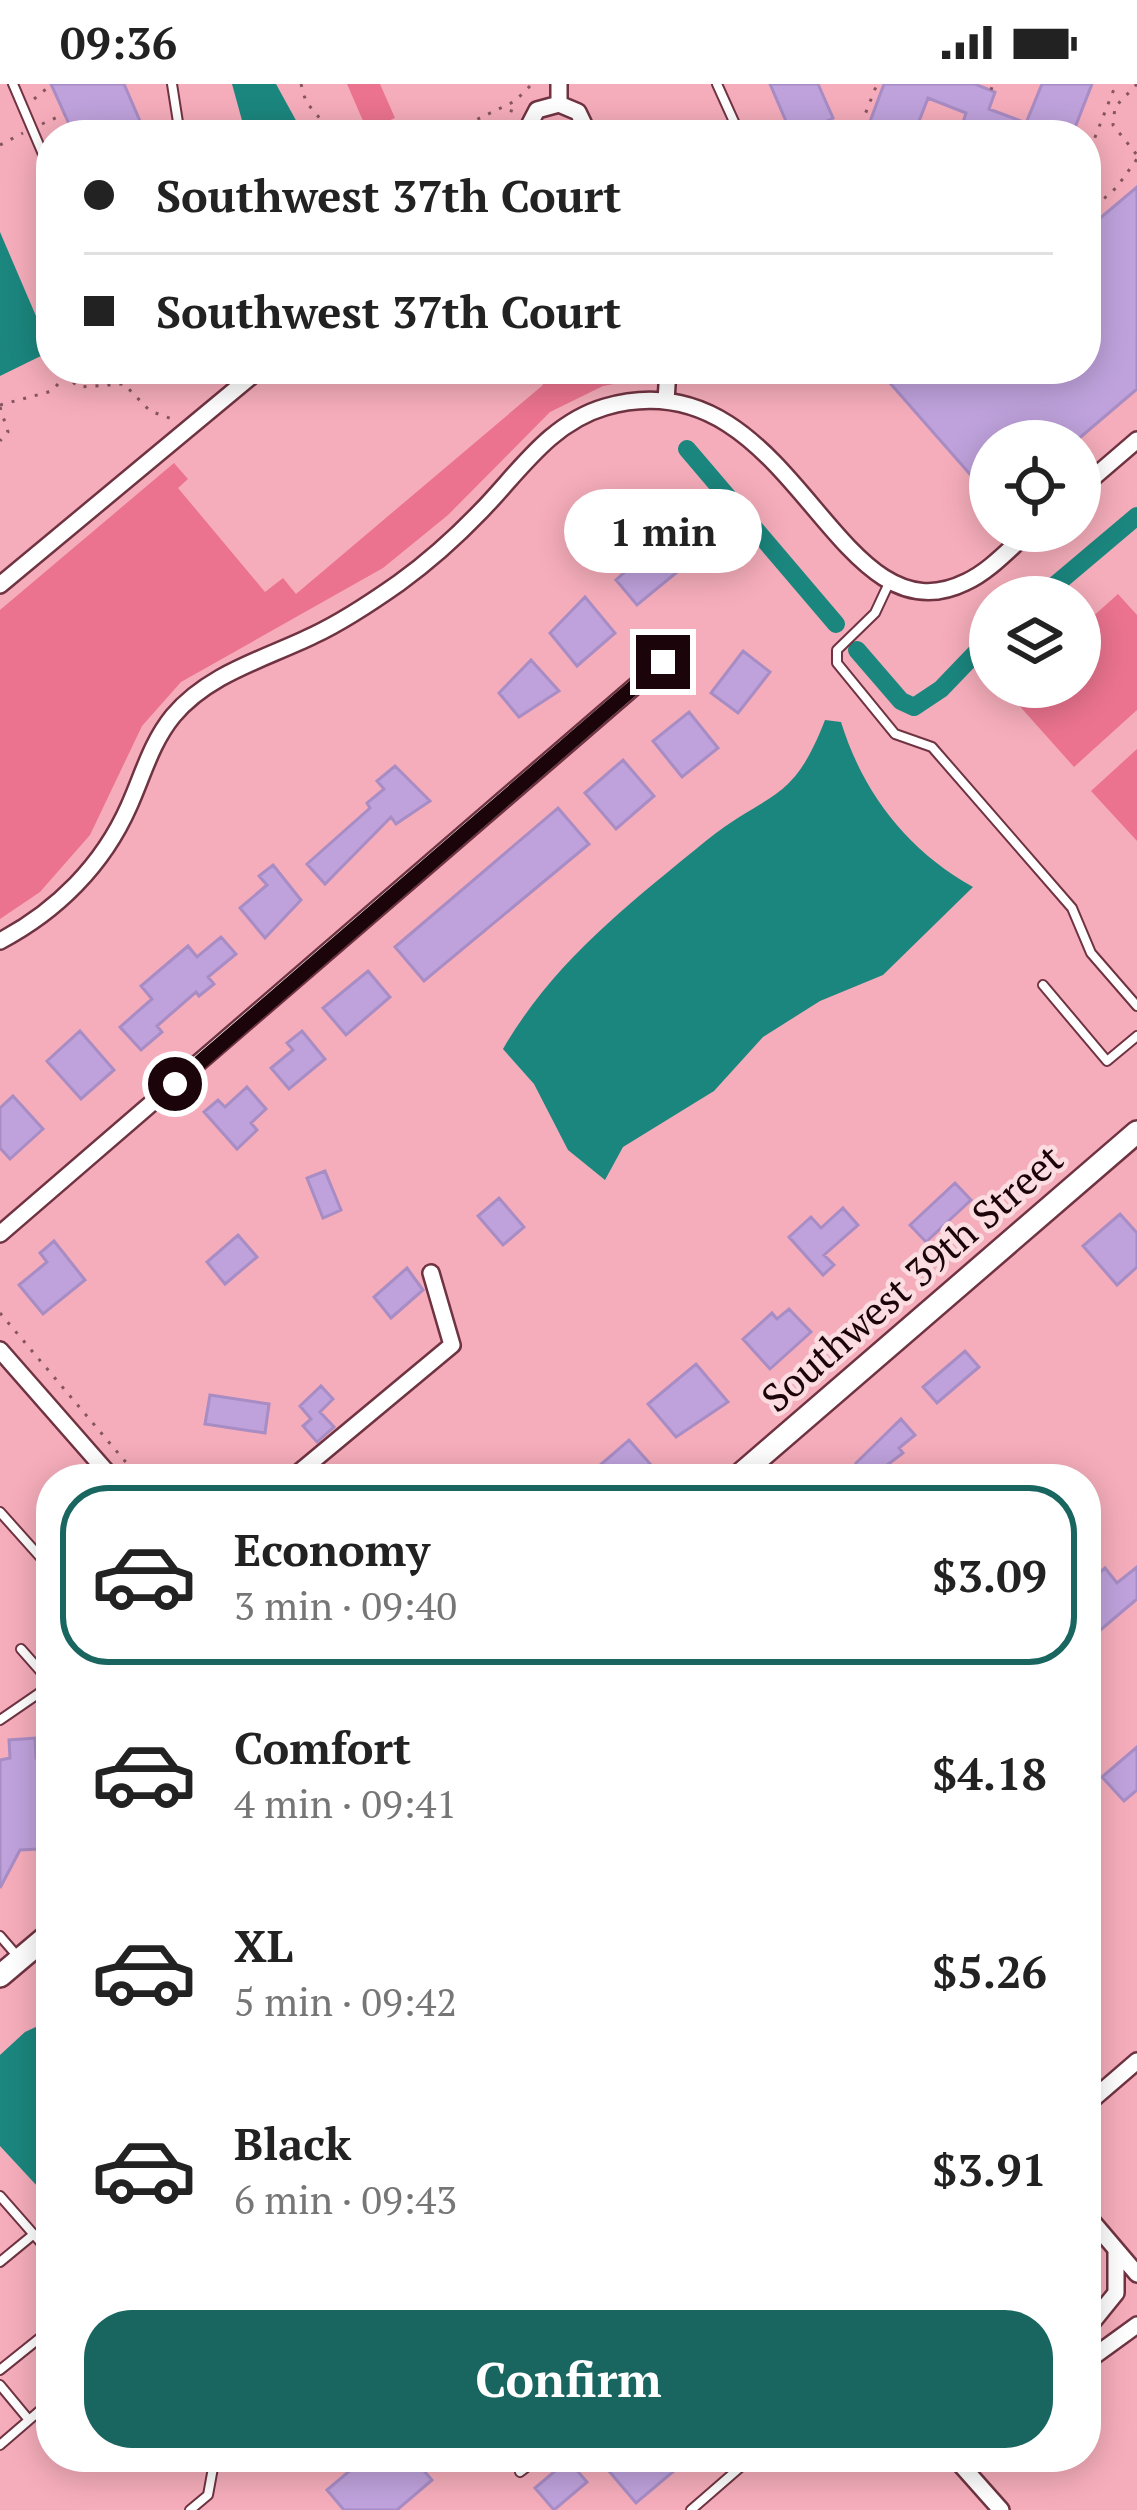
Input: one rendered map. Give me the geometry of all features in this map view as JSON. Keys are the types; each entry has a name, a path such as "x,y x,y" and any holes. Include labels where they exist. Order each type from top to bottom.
{"street":[{"path":"559,84 559,104"},
{"path":"532,120 537,110 559,104 578,112 582,120"},
{"path":"0,585 242,384"},
{"path":"666,401 667,384"},
{"path":"0,941 49,911 95,863 130,805 152,748 196,695 226,674 318,634 402,581 479,514 532,453 579,418 604,407 666,401 706,409 740,428 867,569 889,584 923,591 964,583 1003,552"},
{"path":"1101,471 1137,440"},
{"path":"0,1234 663,662"},
{"name":"Southwest 39th Street","path":"752,1464 1137,1132"},
{"path":"309,1464 452,1345 430,1273"},
{"path":"0,1350 100,1464"},
{"path":"0,1976 36,1946"},
{"path":"1101,2091 1137,2061"},
{"path":"1101,2232 1137,2274"},
{"path":"1101,2312 1116,2293 1116,2250"},
{"path":"1101,2351 1137,2325"},
{"path":"973,2472 1001,2510"}],"lane":[{"path":"13,84 36,138"},
{"path":"172,84 178,120"},
{"path":"717,84 733,120"},
{"path":"889,584 875,613 837,650 837,663 895,734 932,747 1033,862 1072,908 1091,952 1137,1006"},
{"path":"1042,985 1107,1061 1137,1036"},
{"path":"0,1512 36,1552"},
{"path":"21,1649 36,1666"},
{"path":"0,1720 36,1695"},
{"path":"0,1936 20,1959"},
{"path":"0,2196 36,2236"},
{"path":"0,2262 34,2234"},
{"path":"0,2370 36,2342"},
{"path":"0,2385 29,2420"},
{"path":"0,2445 36,2414"},
{"path":"190,2510 208,2495 212,2472"},
{"path":"691,2510 735,2472"}],"path":[{"path":"34,102 35,94 46,89 44,84"},
{"path":"301,84 306,102 321,120"},
{"path":"476,120 515,101 532,84"},
{"path":"863,120 877,84"},
{"path":"1101,122 1116,84"},
{"path":"1101,201 1137,157 1113,125 1115,107 1137,84"},
{"path":"508,120 515,101"},
{"path":"0,441 8,432 0,406 40,396 55,384"},
{"path":"75,384 124,384 150,411 191,427"},
{"path":"0,1313 127,1464"}],"shaded area":[{"path":"347,84 380,84 395,118 363,120"},
{"path":"614,384 550,412 448,515 383,568 181,682 142,726 90,835 40,892 0,919 0,610 174,463 188,479 178,488 265,592 283,578 296,594 543,385"},
{"path":"1118,594 1137,615 1137,710 1074,767 1021,708 1101,708 1101,609"},
{"path":"1137,749 1137,841 1091,791"}],"water":[{"path":"232,84 276,84 296,120 242,120"},
{"path":"0,232 36,316 36,358 0,376"},
{"path":"825,720 841,722 862,773 890,817 928,856 973,887 883,975 820,1001 763,1037 714,1091 623,1147 605,1180 568,1150 534,1084 503,1049 545,988 595,936 707,840 790,782"},
{"path":"36,2027 36,2185 0,2146 0,2055"}],"building":[{"path":"51,84 124,84 140,120 67,120"},
{"path":"770,84 818,84 833,118 786,120"},
{"path":"884,84 975,84 995,92 989,109 1018,120 964,120 966,113 928,98 919,120 871,120"},
{"path":"1042,84 1092,84 1078,120 1027,120"},
{"path":"1137,187 1137,389 1101,420 969,420 969,473 891,384 1101,384 1101,217"},
{"path":"657,538 682,568 637,605 616,580 626,571 622,567"},
{"path":"585,597 615,633 577,666 550,633"},
{"path":"743,651 770,672 738,713 711,693"},
{"path":"531,660 559,691 519,717 499,693"},
{"path":"689,712 718,748 682,777 653,741"},
{"path":"623,760 654,796 616,829 585,793"},
{"path":"395,766 430,801 396,824 391,817 325,884 307,864 370,808 367,803 384,789 377,781"},
{"path":"558,808 589,844 424,981 395,947"},
{"path":"273,865 301,900 265,938 240,908 267,885 259,876"},
{"path":"221,937 236,954 208,977 214,984 199,996 196,992 157,1026 162,1032 141,1050 120,1027 152,999 141,986 188,946 197,957"},
{"path":"368,971 390,997 346,1035 323,1008"},
{"path":"80,1031 114,1070 81,1099 47,1061"},
{"path":"302,1031 325,1059 289,1089 271,1068 293,1050 287,1043"},
{"path":"247,1087 266,1109 251,1123 257,1130 237,1149 204,1112 218,1100 225,1107"},
{"path":"13,1096 43,1129 10,1159 0,1148 0,1108"},
{"path":"325,1171 341,1210 323,1218 307,1178"},
{"path":"955,1183 971,1200 926,1242 910,1225"},
{"path":"499,1198 524,1227 503,1245 478,1216"},
{"path":"843,1208 858,1225 824,1255 834,1265 823,1275 789,1237 811,1217 821,1228"},
{"path":"1120,1214 1137,1233 1137,1267 1117,1285 1083,1246"},
{"path":"238,1235 257,1257 225,1284 207,1262"},
{"path":"54,1241 85,1280 43,1314 19,1285 47,1262 40,1253"},
{"path":"407,1268 423,1290 391,1318 374,1297"},
{"path":"789,1309 811,1332 770,1369 743,1339 772,1313 777,1319"},
{"path":"965,1351 979,1367 937,1403 923,1387"},
{"path":"696,1364 728,1402 676,1437 648,1404"},
{"path":"321,1386 333,1399 320,1412 334,1427 317,1442 303,1426 311,1419 300,1406"},
{"path":"210,1395 269,1404 265,1433 205,1424"},
{"path":"901,1419 915,1435 889,1464 856,1463"},
{"path":"629,1440 650,1464 601,1464"},
{"path":"1137,1567 1137,1599 1101,1629 1101,1571 1105,1568 1117,1583"},
{"path":"35,1738 36,1849 20,1850 0,1888 0,1760 10,1758 9,1740"},
{"path":"1137,1747 1137,1790 1124,1801 1102,1777"},
{"path":"348,2472 425,2472 432,2480 397,2510 344,2510 327,2490"},
{"path":"554,2472 578,2472 587,2482 554,2510 535,2488"},
{"path":"610,2472 673,2472 636,2503"}],"waterway":[{"path":"687,449 836,624"},
{"path":"1066,576 1137,516"},
{"path":"857,650 901,701 914,707 941,689 969,660"}],"route":[{"path":"175,1084 663,662"}]}
